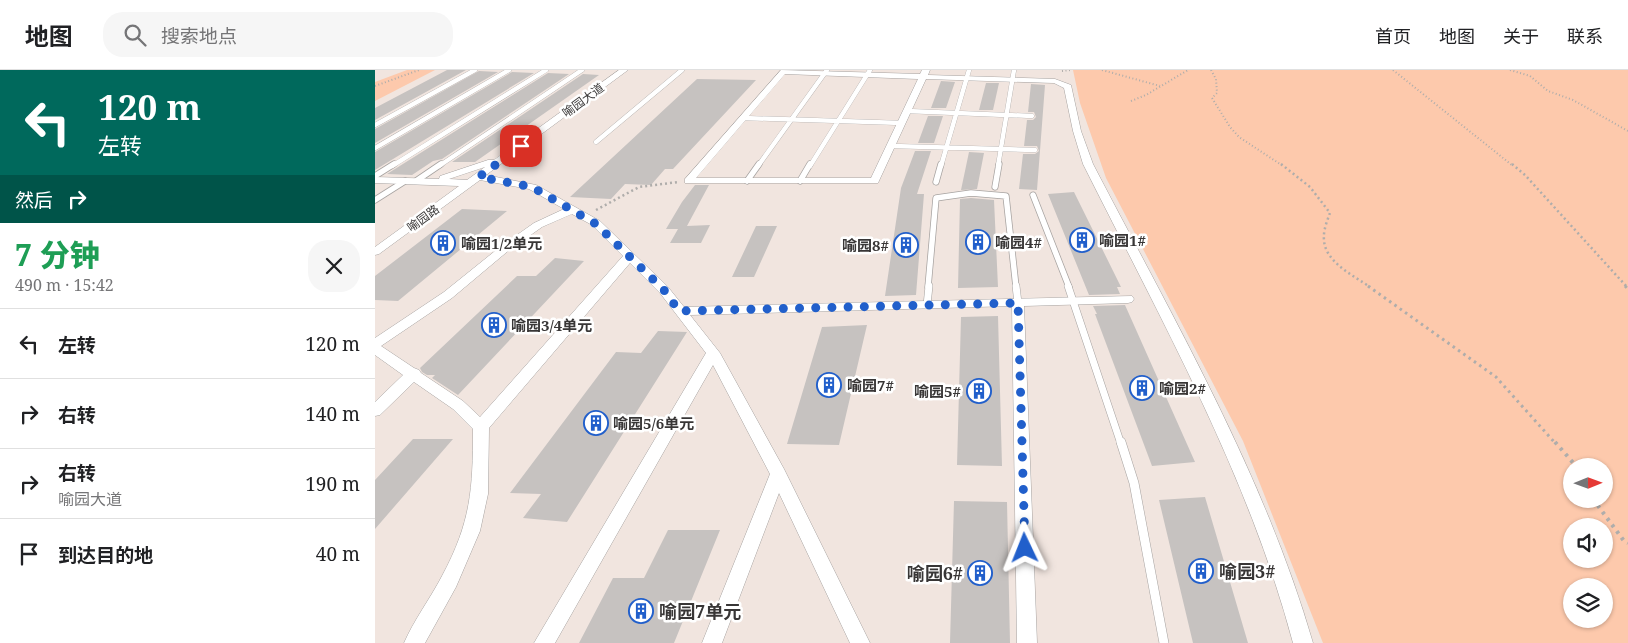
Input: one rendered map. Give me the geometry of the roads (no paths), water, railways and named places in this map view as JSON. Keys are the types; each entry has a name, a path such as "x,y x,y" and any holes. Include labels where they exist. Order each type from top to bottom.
{"street":[{"name":"喻园大道","path":"474,180 624,70"},
{"path":"925,73 875,181 689,181 784,71 868,72 925,73 1013,75 1055,81 1068,87 1077,131 1088,164 1228,439 1289,596 1303,643"},
{"path":"427,182 457,174 506,156"},
{"path":"375,178 427,182 474,180 532,187 596,224 664,290 713,354 778,474 860,643"},
{"name":"喻园路","path":"375,252 474,180"},
{"path":"375,344 448,295 504,249 538,225 573,209"},
{"path":"414,643 437,605 476,515 481,476 481,427 629,256"},
{"path":"679,311 1127,299"},
{"path":"1018,303 1027,643"},
{"path":"375,349 414,373 458,405 481,427"},
{"path":"544,643 713,354"},
{"path":"375,411 414,373"},
{"path":"712,643 778,474"}],"lane":[{"path":"375,125 475,70"},
{"path":"375,148 509,70"},
{"path":"375,178 546,70"},
{"path":"375,200 410,181 582,70"},
{"path":"596,142 681,70"},
{"path":"747,181 826,72"},
{"path":"800,181 868,72"},
{"path":"936,182 967,74"},
{"path":"995,187 1013,75"},
{"path":"907,111 1032,116"},
{"path":"743,118 902,123"},
{"path":"892,146 1035,150"},
{"path":"927,305 935,198 957,194 993,193 1006,196 1018,303"},
{"path":"1033,195 1074,301 1134,483 1164,643"}],"place":[{"name":"喻园1#","path":"1082,240"},
{"name":"喻园4#","path":"978,242"},
{"name":"喻园1/2单元","path":"443,243"},
{"name":"喻园8#","path":"906,245"},
{"name":"喻园3/4单元","path":"494,325"},
{"name":"喻园7#","path":"829,385"},
{"name":"喻园2#","path":"1142,388"},
{"name":"喻园5#","path":"979,391"},
{"name":"喻园5/6单元","path":"596,423"},
{"name":"喻园3#","path":"1201,571"},
{"name":"喻园6#","path":"980,573"},
{"name":"喻园7单元","path":"641,611"}]}
